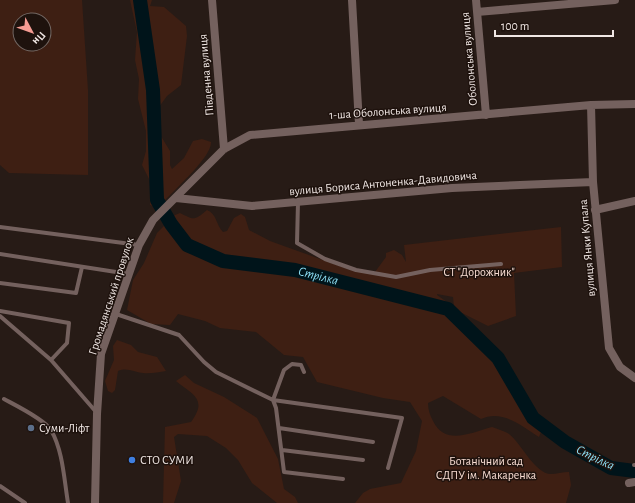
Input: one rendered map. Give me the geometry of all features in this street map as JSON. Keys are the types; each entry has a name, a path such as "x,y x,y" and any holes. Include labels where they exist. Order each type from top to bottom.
{"street":[{"name":"Південна вулиця","path":"212,0 224,149"},
{"path":"352,0 359,124"},
{"name":"Оболонська вулиця","path":"476,0 486,115"},
{"path":"477,12 615,0"},
{"name":"1-ша Оболонська вулиця","path":"169,204 224,149 250,135 359,124 486,115 591,105 635,104"},
{"name":"вулиця Янки Купала","path":"591,105 593,182 608,348 620,367 635,378"},
{"name":"вулиця Бориса Антоненка-Давидовича","path":"176,198 252,206 452,188 593,182"},
{"path":"595,210 635,201"},
{"name":"Громадянський провулок","path":"96,503 97,414 101,354 146,230 169,204"}],"lane":[{"path":"298,202 297,243 325,259 356,270 396,277 430,270 501,264"},
{"path":"0,227 140,245"},
{"path":"0,254 129,274"},
{"path":"0,283 76,292 82,267"},
{"path":"0,311 69,323 67,343 51,360"},
{"path":"116,314 179,335 204,362 216,372 273,400 402,418 388,468"},
{"path":"0,316 51,360 97,414"},
{"path":"304,372 301,365 292,364 284,370 273,400 276,408 284,472 343,479"},
{"path":"4,399 28,412 50,429 60,456 68,503"},
{"path":"279,428 373,442"},
{"path":"282,450 363,460"},
{"path":"0,486 25,503"}],"green space":[{"path":"0,0 82,0 88,90 88,175 9,173 0,165"},
{"path":"130,0 152,0 150,6 164,7 186,26 187,36 181,85 167,96 159,107 159,133 170,151 170,165 172,169 184,158 193,141 202,139 211,142 205,157 198,166 158,208 150,205 150,181 142,165 146,151 146,131 138,99 139,79 135,60 137,32"},
{"path":"207,210 213,214 223,232 227,231 234,218 241,214 245,217 249,230 270,241 356,272 375,272 386,257 386,253 394,250 402,255 406,262 404,245 561,227 562,267 514,273 516,316 488,326 460,312 512,373 519,390 543,427 539,437 512,420 504,417 489,416 481,419 443,396 428,403 428,408 438,429 444,433 459,436 492,427 504,431 514,438 534,464 545,473 551,474 569,472 571,485 566,503 355,503 363,493 370,489 401,483 416,451 422,421 410,402 383,398 317,382 303,357 284,355 256,332 220,328 205,321 178,314 170,325 151,324 127,310 133,280 144,263 157,233 175,215 180,213 191,218 196,218","holes":["437,294 453,297 454,307"]},
{"path":"117,340 131,345 138,352 157,357 166,371 149,373 127,370 118,371 115,390 112,393 108,391 105,381 114,360 113,346"},
{"path":"185,375 194,383 224,397 257,418 278,459 284,489 295,497 298,503 277,503 252,483 238,460 226,448 207,436 178,434 174,437 181,481 174,503 163,503 165,427 191,422 198,408 198,403 193,394 176,381"}],"waterway":[{"name":"Стрілка","path":"140,0 153,90 157,200 171,224 187,245 223,261 295,270 448,309 498,358 533,418 565,442 611,468 635,471"}],"place":[{"name":"Суми-Ліфт","path":"31,428"},
{"name":"СТО СУМИ","path":"132,460"}],"park label":[{"name":"СТ \"Дорожник\"","path":"479,272"},
{"name":"Ботанічний сад СДПУ ім. Макаренка","path":"486,468"}]}
